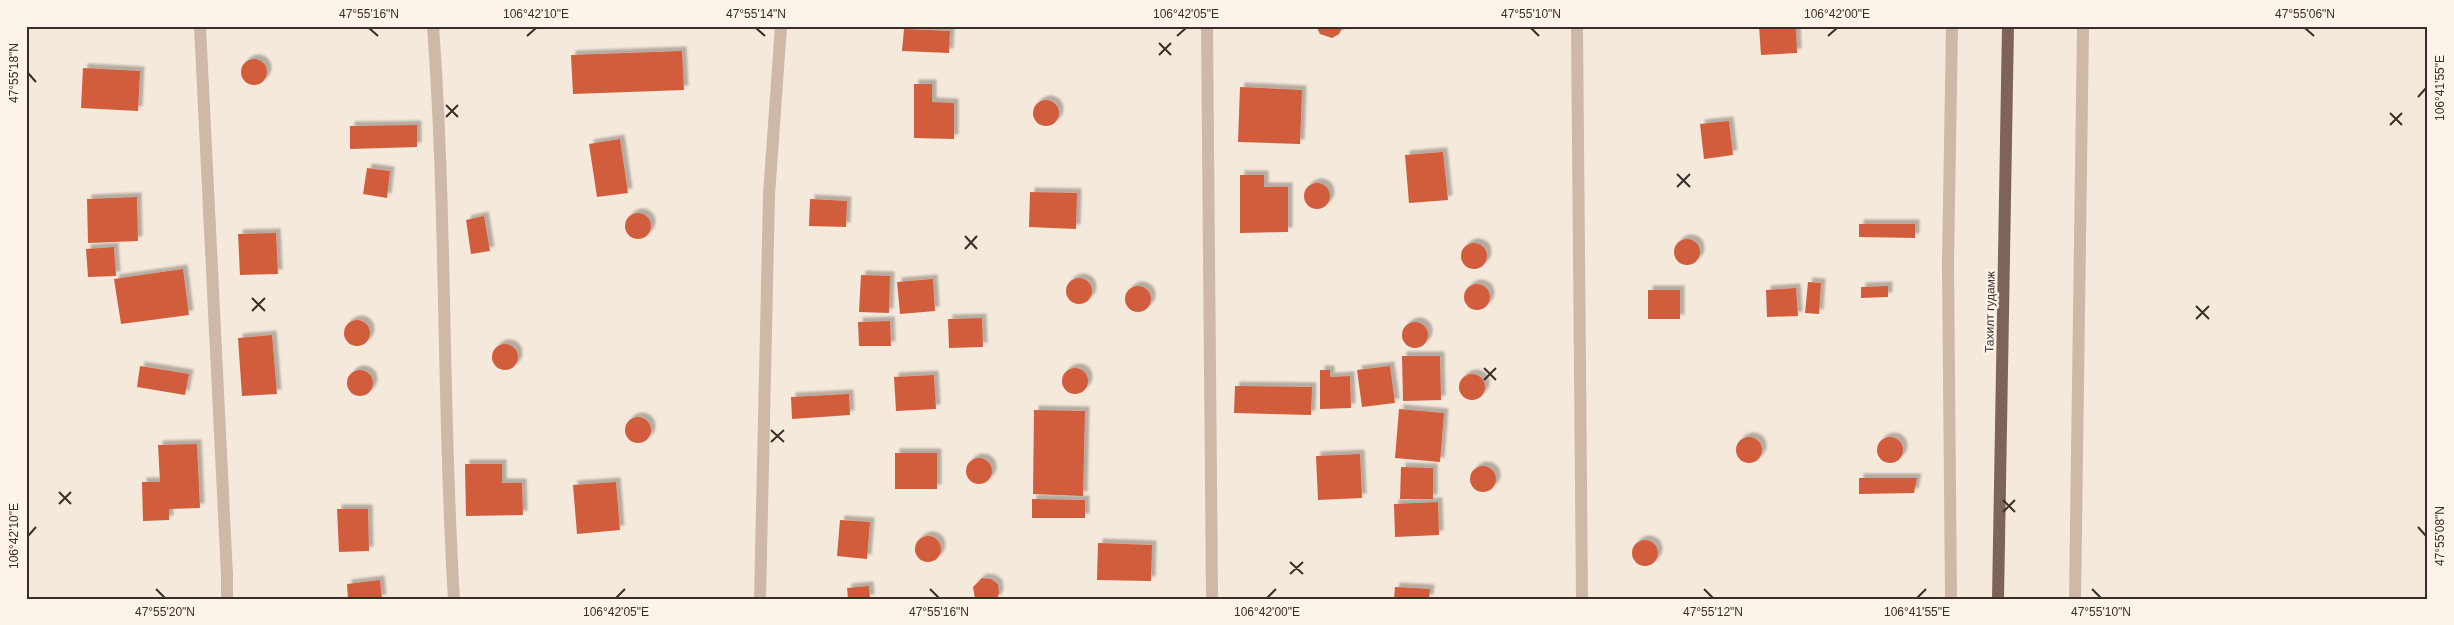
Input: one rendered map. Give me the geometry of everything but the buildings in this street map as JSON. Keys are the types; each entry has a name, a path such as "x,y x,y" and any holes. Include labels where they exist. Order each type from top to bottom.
{"main road":[{"name":"Тахилт гудамж","path":"1998,599 2008,26"}],"street":[{"path":"200,26 227,575 226,599"},
{"path":"433,26 440,129 447,449 454,599"},
{"path":"760,599 769,195 781,26"},
{"path":"1207,26 1212,599"},
{"path":"1577,26 1582,599"},
{"path":"1951,599 1948,264 1952,26"},
{"path":"2074,599 2083,26"}]}
